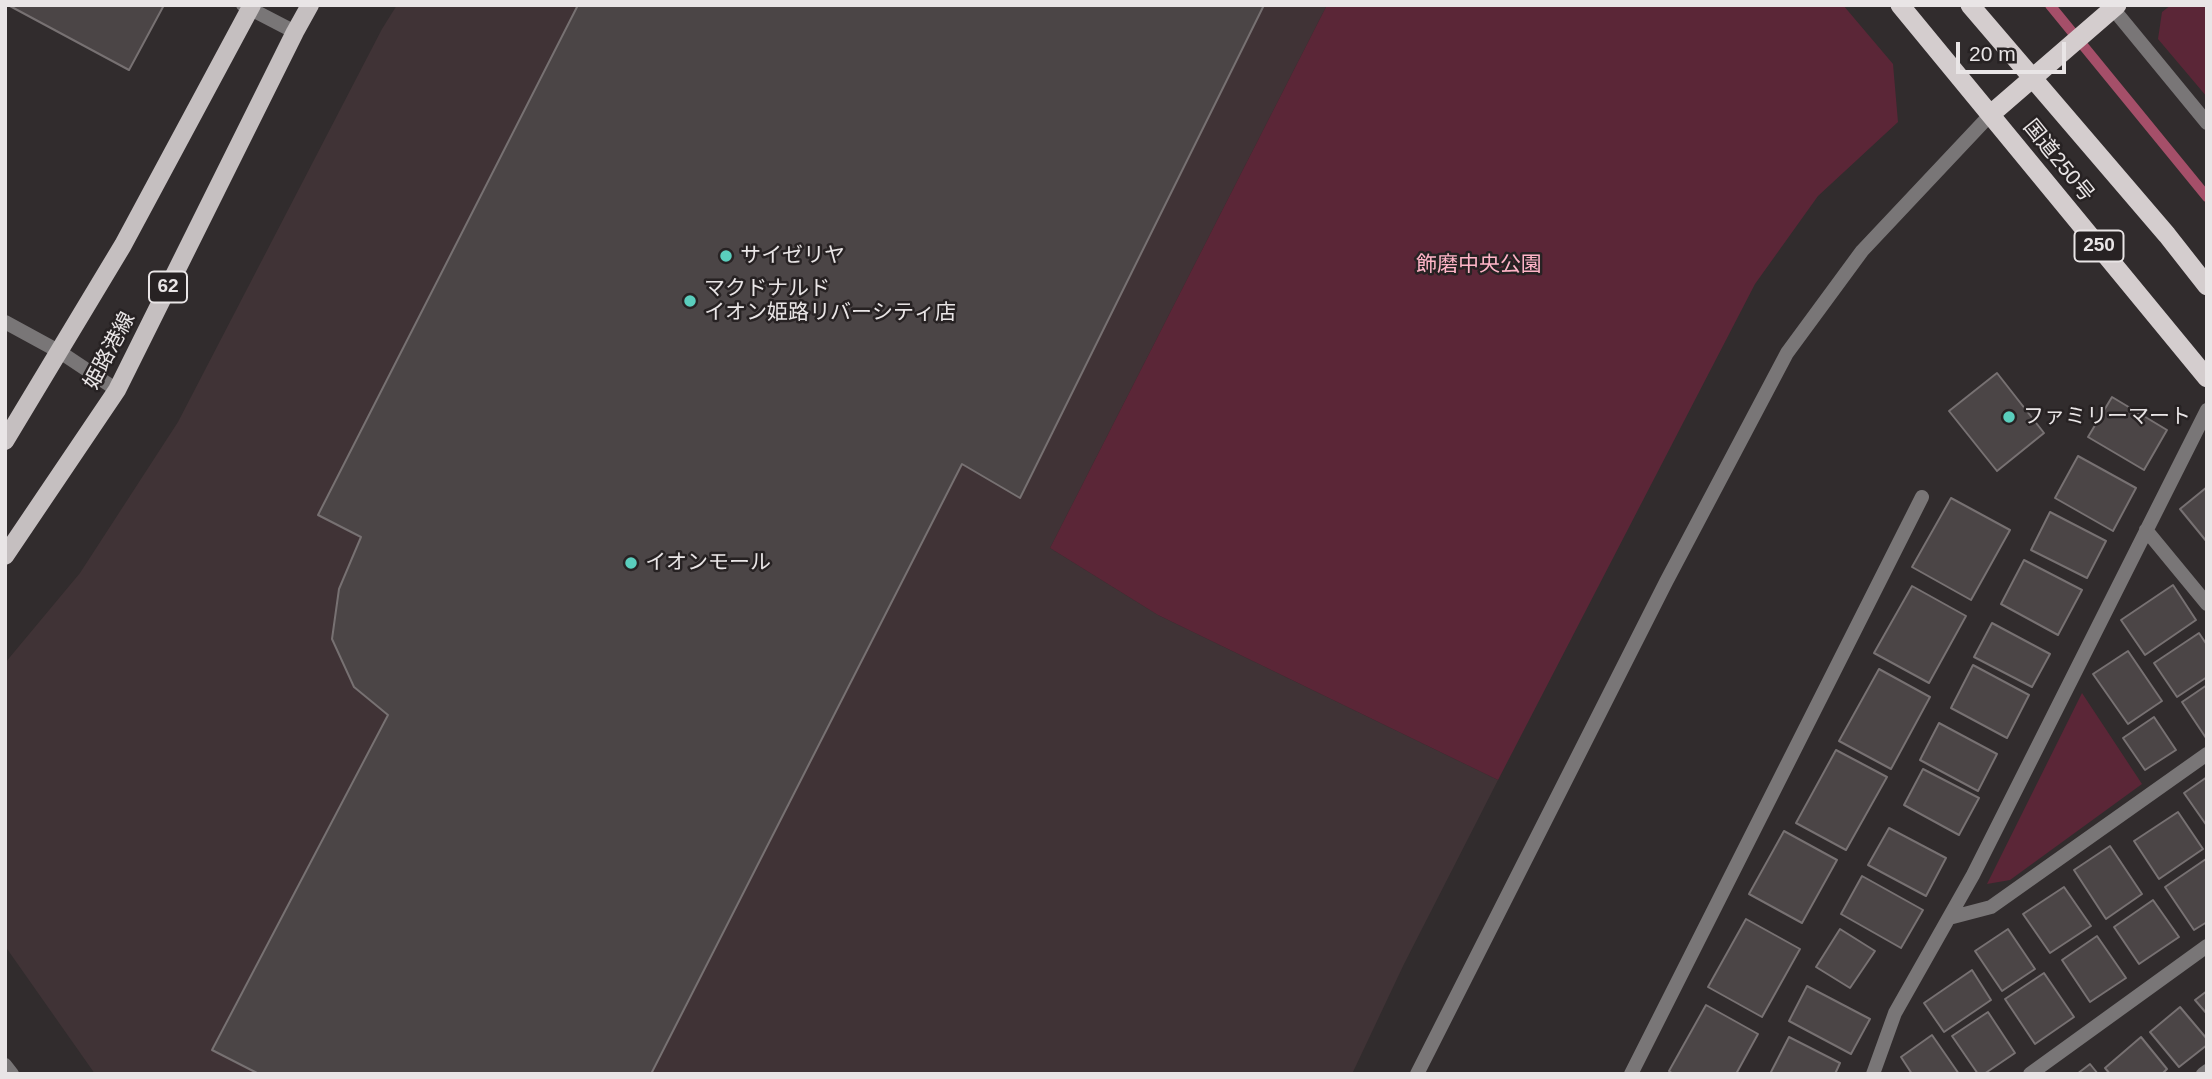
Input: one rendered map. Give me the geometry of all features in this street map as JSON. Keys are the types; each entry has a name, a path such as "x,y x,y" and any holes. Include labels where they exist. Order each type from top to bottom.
{"highway":[{"name":"国道250号","path":"1900,5 2207,378"},
{"name":"国道250号","path":"1970,5 2167,235 2207,286"},
{"path":"1990,114 2111,9"}],"main road":[{"name":"姫路港線","path":"5,556 117,390 310,5"},
{"name":"姫路港線","path":"5,441 60,352 167,166 248,6"}],"street":[{"path":"248,6 295,32"},
{"path":"2111,9 2207,123"},
{"path":"1417,1074 1666,582 1787,353 1862,251 1990,114"},
{"path":"5,322 60,352 117,390"},
{"path":"1873,1074 1895,1013 1973,875 2207,410"},
{"path":"1631,1074 1922,497"},
{"path":"2147,530 2207,604"},
{"path":"1949,918 1991,907 2207,754"},
{"path":"2030,1074 2207,946"},
{"path":"5,1065 12,1074"}],"shaded area":[{"path":"397,5 1327,5 1050,548 1158,615 1498,780 1404,964 1352,1074 95,1074 5,946 5,663 80,573 178,422 382,29"}],"green space":[{"name":"飾磨中央公園","path":"1327,5 1843,5 1893,64 1898,122 1818,196 1755,284 1498,780 1158,615 1050,548"},
{"path":"2171,5 2207,5 2207,97 2158,39 2162,12"},
{"path":"2082,693 2142,784 2010,880 1987,884"}],"building":[{"path":"8,5 164,5 129,70"},
{"name":"イオンモール","path":"578,5 1264,5 1020,498 962,464 651,1074 259,1074 212,1050 388,715 354,687 332,639 339,589 361,537 318,515"},
{"path":"1997,373 2044,433 1997,471 1949,411"},
{"path":"2112,397 2167,430 2144,470 2088,437"},
{"path":"2078,456 2136,488 2113,531 2055,498"},
{"path":"2207,487 2207,542 2180,509"},
{"path":"1951,498 2010,530 1971,600 1912,567"},
{"path":"2050,512 2106,541 2087,578 2031,550"},
{"path":"2024,560 2082,590 2058,635 2001,604"},
{"path":"2173,585 2196,620 2145,655 2121,620"},
{"path":"1912,586 1966,616 1929,683 1874,653"},
{"path":"1992,623 2050,654 2032,687 1974,657"},
{"path":"2199,633 2207,645 2207,677 2177,697 2154,663"},
{"path":"2128,651 2162,701 2128,724 2093,674"},
{"path":"1973,665 2029,695 2007,738 1951,708"},
{"path":"1879,669 1930,697 1891,769 1839,741"},
{"path":"2207,685 2207,738 2206,738 2182,702"},
{"path":"2154,717 2176,750 2145,770 2123,738"},
{"path":"1939,723 1997,754 1978,791 1920,760"},
{"path":"1836,750 1887,777 1846,850 1796,823"},
{"path":"1923,769 1979,798 1959,835 1904,805"},
{"path":"2207,777 2207,826 2184,793"},
{"path":"2178,812 2203,849 2159,879 2134,841"},
{"path":"1889,828 1946,858 1926,896 1868,865"},
{"path":"1784,831 1837,860 1802,923 1749,894"},
{"path":"2110,846 2142,894 2106,919 2074,870"},
{"path":"2206,859 2207,922 2194,930 2165,887"},
{"path":"1862,876 1923,910 1901,948 1841,914"},
{"path":"2064,887 2091,926 2050,953 2023,914"},
{"path":"2153,900 2179,937 2139,964 2114,927"},
{"path":"1746,919 1800,949 1762,1017 1708,987"},
{"path":"1840,929 1875,951 1850,988 1816,967"},
{"path":"2008,929 2035,969 2002,991 1975,951"},
{"path":"2097,936 2126,978 2090,1002 2062,960"},
{"path":"1972,970 1991,1000 1944,1032 1924,1003"},
{"path":"2044,973 2074,1017 2035,1044 2005,999"},
{"path":"1807,986 1870,1019 1851,1054 1789,1021"},
{"path":"2207,991 2207,1014 2195,1000"},
{"path":"1706,1005 1758,1034 1736,1074 1673,1074 1669,1071"},
{"path":"2180,1007 2207,1039 2207,1045 2179,1067 2150,1032"},
{"path":"1988,1012 2015,1053 1984,1074 1978,1074 1952,1036"},
{"path":"1932,1035 1959,1074 1912,1074 1901,1057"},
{"path":"1789,1037 1840,1063 1835,1074 1770,1074"},
{"path":"2141,1037 2167,1069 2162,1074 2110,1074 2105,1068"},
{"path":"2090,1064 2098,1074 2077,1074"}],"waterway":[{"path":"2050,5 2207,197"}],"place":[{"name":"サイゼリヤ","path":"726,256"},
{"name":"マクドナルド イオン姫路リバーシティ店","path":"690,301"},
{"name":"ファミリーマート","path":"2009,417"},
{"name":"イオンモール","path":"631,563"}]}
